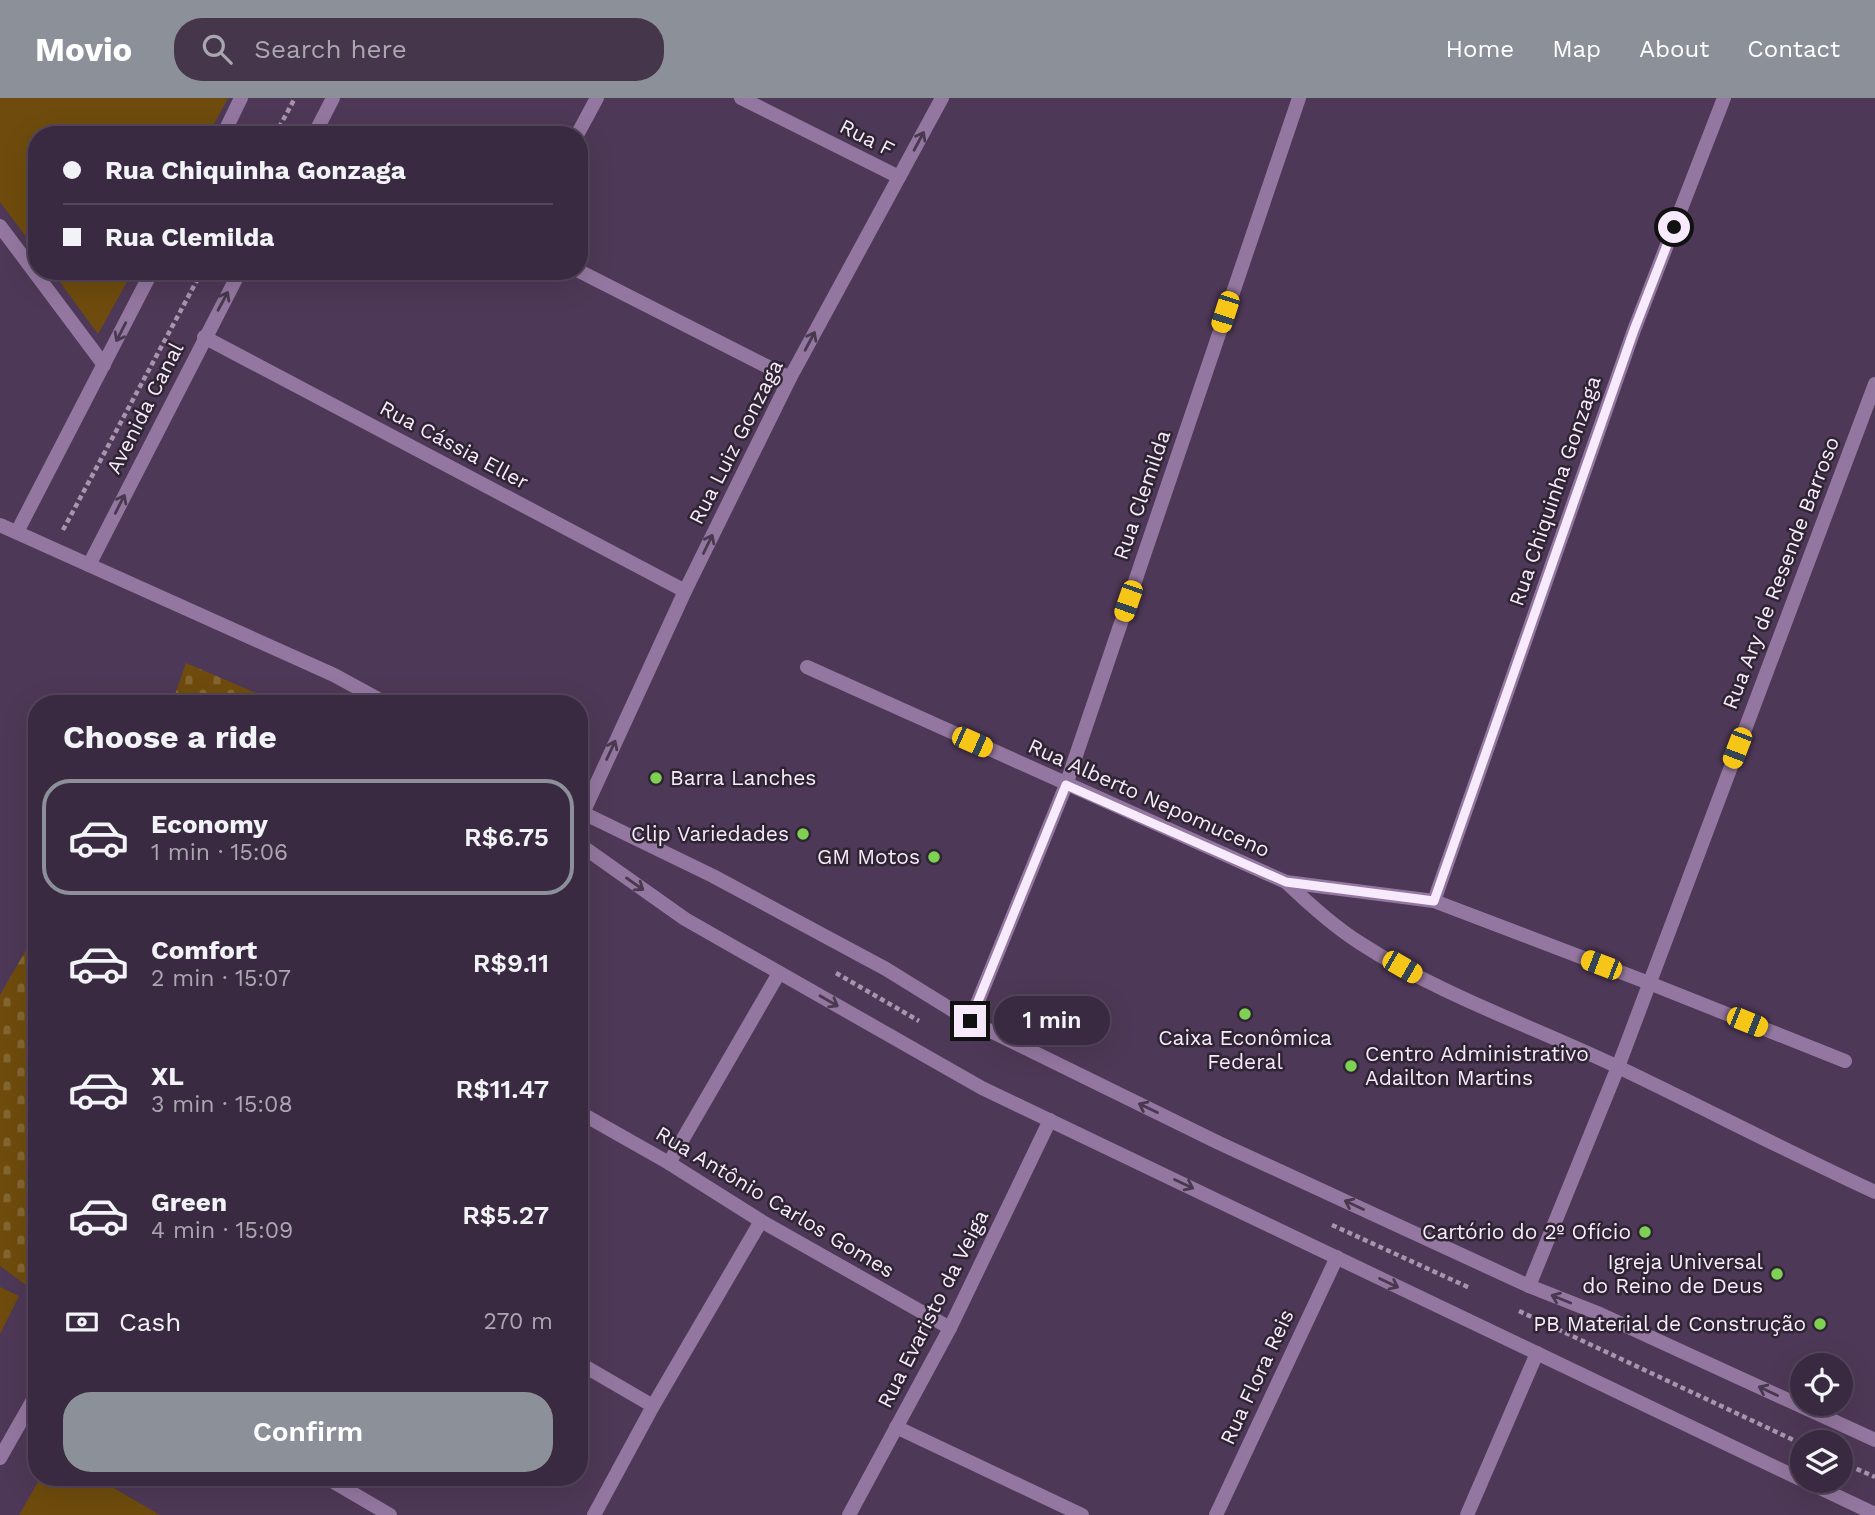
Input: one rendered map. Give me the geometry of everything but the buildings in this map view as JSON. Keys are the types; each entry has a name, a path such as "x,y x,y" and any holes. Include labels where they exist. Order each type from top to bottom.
{"street":[{"path":"228,126 242,98"},
{"path":"319,126 333,98"},
{"path":"582,126 597,98"},
{"name":"Rua F","path":"741,98 899,177"},
{"name":"Rua Luiz Gonzaga","path":"588,797 685,591 790,378 942,98"},
{"name":"Rua Clemilda","path":"970,1021 1066,785 1299,98"},
{"name":"Rua Chiquinha Gonzaga","path":"1434,901 1634,330 1724,98"},
{"path":"0,226 28,263"},
{"path":"588,276 790,378"},
{"path":"40,280 104,365"},
{"path":"17,532 147,280"},
{"name":"Avenida Canal","path":"89,565 235,280"},
{"name":"Rua Cássia Eller","path":"204,338 685,591"},
{"name":"Rua Ary de Resende Barroso","path":"1529,1286 1618,1067 1875,384"},
{"path":"0,525 334,675 371,695"},
{"name":"Rua Alberto Nepomuceno","path":"807,667 1286,882 1317,911 1359,943 1423,979 1618,1067 1783,1150 1875,1192"},
{"path":"588,815 713,876 840,944 970,1021 1219,1143 1529,1286 1600,1314 1875,1440"},
{"path":"588,850 685,919 982,1088 1790,1474"},
{"path":"1286,882 1434,901 1845,1061"},
{"path":"669,1163 779,973"},
{"name":"Rua Antônio Carlos Gomes","path":"588,1117 669,1163 761,1221 950,1328"},
{"name":"Rua Evaristo da Veiga","path":"849,1515 950,1328 1049,1120"},
{"path":"594,1515 653,1406 761,1221"},
{"name":"Rua Flora Reis","path":"1216,1515 1337,1257"},
{"path":"1467,1515 1537,1353"},
{"path":"588,1368 653,1406"},
{"path":"0,1458 28,1409"},
{"path":"896,1427 1082,1515"},
{"path":"341,1486 390,1515"},
{"path":"350,1491 353,1486"},
{"path":"1831,1493 1875,1514"}],"path":[{"path":"280,126 295,98"},
{"path":"53,549 197,280"},
{"path":"1380,1279 1394,1223"},
{"path":"1853,1467 1875,1477"}],"green space":[{"path":"0,98 228,98 213,126 28,126 28,239 0,202"},
{"path":"59,280 128,280 98,334"},
{"path":"186,663 260,695 175,695"},
{"path":"28,947 28,1286 0,1266 0,995"},
{"path":"0,1287 19,1296 0,1334"},
{"path":"36,1486 110,1486 160,1515 19,1515"}],"place":[{"name":"Barra Lanches","path":"656,778"},
{"name":"Clip Variedades","path":"803,834"},
{"name":"GM Motos","path":"934,857"},
{"name":"Caixa Econômica Federal","path":"1245,1014"},
{"name":"Centro Administrativo Adailton Martins","path":"1351,1066"},
{"name":"Cartório do 2º Ofício","path":"1645,1232"},
{"name":"Igreja Universal do Reino de Deus","path":"1777,1274"},
{"name":"PB Material de Construção","path":"1820,1324"}],"route":[{"path":"970,1021 1066,785 1286,882 1434,901 1634,330 1674,227"}]}
